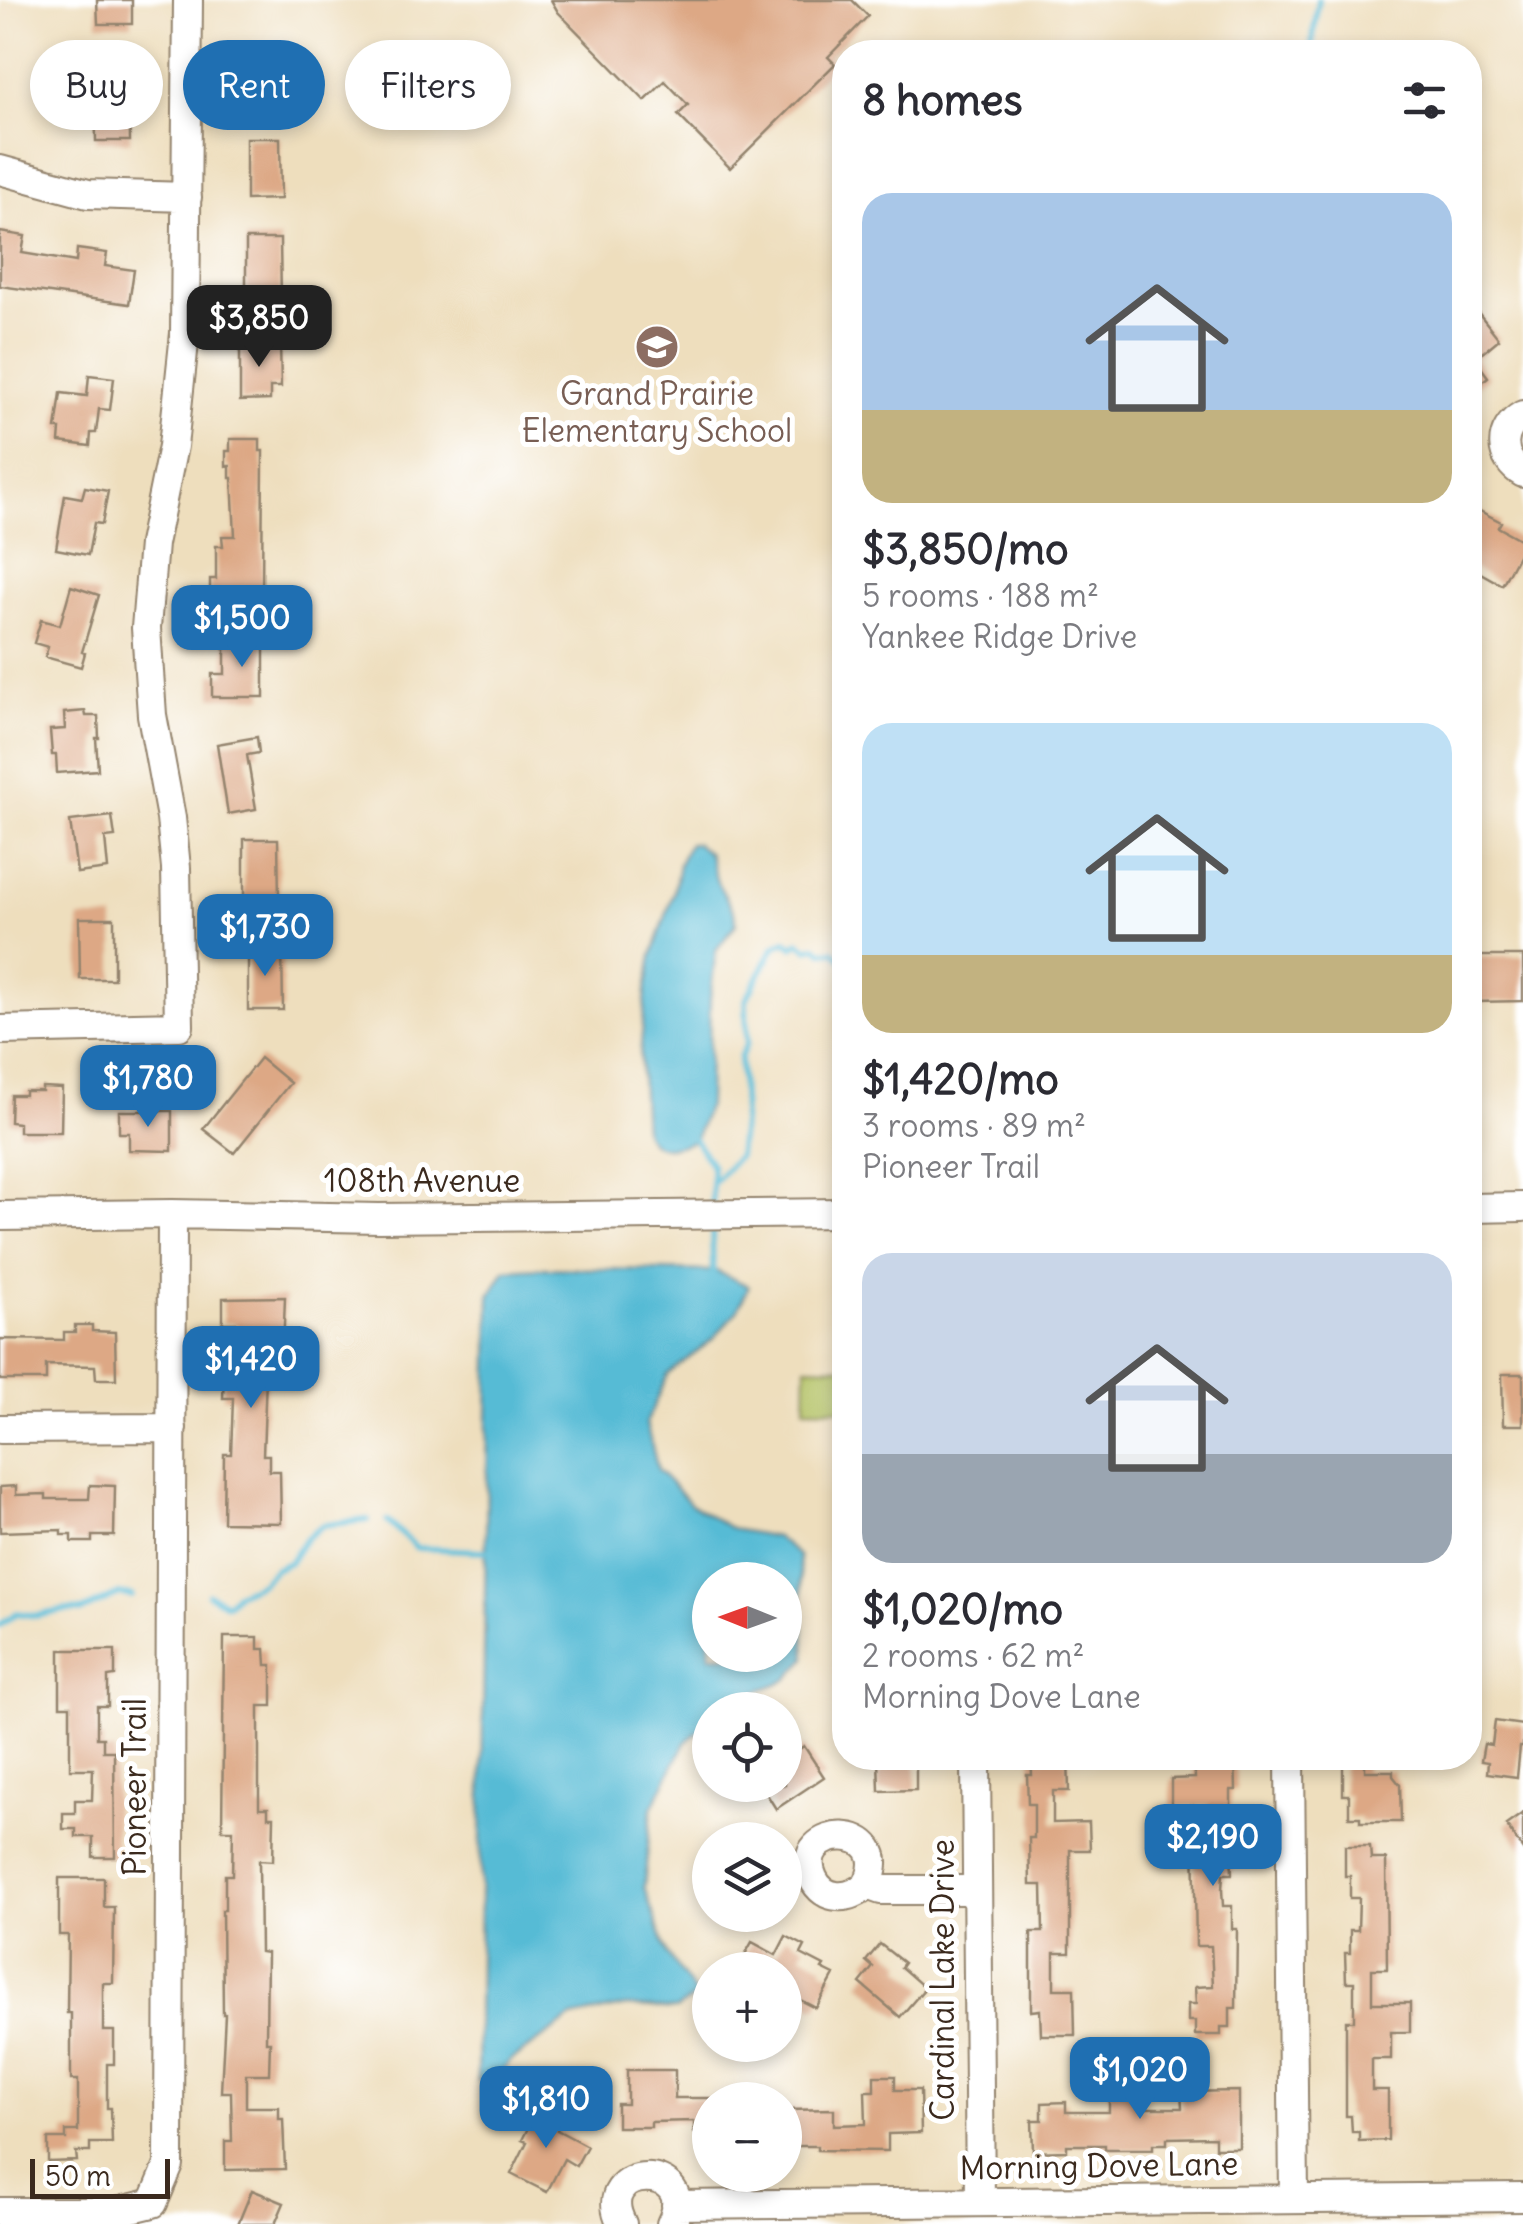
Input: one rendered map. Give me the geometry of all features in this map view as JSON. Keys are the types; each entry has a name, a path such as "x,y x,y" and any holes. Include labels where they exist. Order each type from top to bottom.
{"street":[{"path":"0,1030 179,1026 176,868 152,715 146,628 153,544 173,446 182,375 188,196 188,0"},
{"path":"0,170 88,194 188,196"},
{"path":"1523,415 1508,427 1503,448 1513,467 1523,473"},
{"path":"1482,1208 1523,1208"},
{"name":"108th Avenue","path":"0,1216 379,1218 832,1213"},
{"name":"Pioneer Trail","path":"0,2212 116,2212 153,2202 169,2164 172,1214"},
{"path":"0,1430 172,1428"},
{"name":"Cardinal Lake Drive","path":"976,1770 980,2202"},
{"path":"1290,1770 1294,2200"},
{"path":"866,1885 882,1890 977,1890"},
{"name":"Morning Dove Lane","path":"622,2224 616,2212 619,2192 634,2178 645,2176 663,2181 670,2188 674,2215 980,2202 1523,2198"}],"green space":[{"path":"806,1366 832,1367 832,1409 805,1408"}],"water":[{"path":"689,843 696,843 709,854 736,924 716,950 710,999 708,1104 695,1140 665,1147 652,1143 644,1130 640,1056 652,956"},
{"path":"540,1268 716,1271 749,1286 737,1311 713,1339 668,1374 646,1423 658,1470 691,1504 732,1529 776,1537 799,1556 799,1562 692,1562 692,1672 794,1672 787,1680 755,1692 692,1692 692,1737 685,1743 652,1808 644,1887 667,1954 692,1989 692,1999 676,2010 626,2006 572,2018 510,2061 491,2088 477,2080 490,1295 505,1270"},
{"path":"802,1600 806,1658 802,1663"}],"building":[{"path":"97,0 132,0 132,24 98,24"},
{"path":"551,0 852,0 868,16 845,40 832,40 828,57 832,67 730,168 678,115 688,105 665,81 645,101 558,12"},
{"path":"96,130 130,130 130,141 96,141"},
{"path":"246,138 280,138 281,199 246,200"},
{"path":"0,232 25,236 22,253 76,262 77,249 107,253 105,266 134,270 129,304 0,286"},
{"path":"246,239 280,239 281,300 246,301"},
{"path":"1482,317 1499,339 1482,353"},
{"path":"240,343 280,343 281,387 270,387 270,400 240,401"},
{"path":"89,375 114,378 110,410 99,409 90,446 59,442 60,429 56,429 61,393 87,396"},
{"path":"230,439 260,439 263,451 262,598 210,602 210,579 216,579 216,546 223,546 222,536 235,536 232,478 230,466 226,466"},
{"path":"85,487 108,491 102,524 94,523 88,555 56,549 65,495 82,498"},
{"path":"1482,512 1523,541 1502,585 1482,574"},
{"path":"71,586 99,595 81,667 45,657 48,647 34,643 41,620 60,625"},
{"path":"225,638 264,638 264,697 212,697 212,674 225,674"},
{"path":"85,711 86,716 98,716 98,770 57,773 50,730 65,729 64,713"},
{"path":"257,737 259,753 247,755 256,809 228,814 217,744"},
{"path":"112,816 115,837 105,838 108,869 77,873 70,821"},
{"path":"244,839 278,839 279,900 244,901"},
{"path":"79,918 114,918 114,979 80,979"},
{"path":"282,948 283,1010 248,1010 248,949"},
{"path":"1482,956 1523,956 1523,1001 1482,1002"},
{"path":"260,1058 290,1083 234,1153 203,1129"},
{"path":"42,1087 62,1088 61,1132 19,1132 19,1123 10,1122 11,1095 42,1091"},
{"path":"119,1111 172,1111 172,1151 129,1150 129,1133 119,1133"},
{"path":"285,1297 283,1351 267,1351 263,1455 269,1455 269,1471 280,1471 281,1523 223,1522 224,1454 231,1454 233,1398 223,1398 224,1375 237,1376 236,1323 223,1323 223,1298"},
{"path":"75,1325 115,1332 116,1379 96,1379 95,1366 46,1365 46,1380 0,1380 0,1339 64,1340 64,1332 75,1332"},
{"path":"1502,1374 1523,1374 1523,1425 1503,1425"},
{"path":"90,1485 115,1486 114,1536 92,1536 92,1542 72,1542 72,1535 61,1535 61,1530 0,1532 0,1487 16,1486 16,1495 89,1499"},
{"path":"224,1637 258,1637 258,1649 265,1649 266,1665 272,1665 272,1706 259,1706 259,1808 268,1808 268,1817 274,1817 273,1861 259,1860 260,1952 267,1953 269,2074 246,2074 246,2107 279,2107 285,2169 225,2170 225,2141 232,2141 231,2092 221,2092 225,2014 222,1910 225,1875 232,1875 233,1830 222,1830"},
{"path":"60,1650 115,1650 115,1676 108,1677 108,1706 97,1706 97,1738 103,1738 103,1751 114,1751 115,1857 93,1857 93,1837 76,1837 76,1829 63,1829 63,1813 75,1813 75,1800 92,1800 93,1769 70,1769 70,1706 60,1706"},
{"path":"1495,1721 1523,1725 1517,1777 1487,1773 1488,1762 1482,1761 1484,1744 1492,1745"},
{"path":"802,1747 824,1777 802,1792"},
{"path":"878,1770 916,1770 916,1790 879,1791"},
{"path":"1032,1770 1068,1770 1069,1791 1053,1791 1053,1823 1089,1822 1090,1850 1070,1850 1070,1953 1054,1953 1054,1989 1074,1989 1075,2035 1041,2035 1040,2010 1031,2011 1031,1932 1043,1932 1042,1885 1030,1885 1029,1838 1034,1838 1034,1804 1028,1804 1027,1775 1032,1775"},
{"path":"1195,1770 1235,1770 1231,1822 1235,1822 1236,1851 1231,1851 1232,1874 1223,1874 1222,1890 1223,1906 1232,1906 1232,1929 1237,1929 1236,2008 1230,2008 1230,2027 1221,2027 1221,2035 1195,2035 1195,2021 1188,2021 1188,2004 1196,2004 1195,1987 1213,1986 1211,1946 1196,1946 1194,1835 1210,1835 1209,1805 1171,1806 1171,1779 1195,1778"},
{"path":"1343,1770 1393,1771 1400,1785 1401,1822 1360,1822 1360,1817 1349,1817 1349,1795 1343,1795"},
{"path":"1523,1813 1523,1850 1506,1825"},
{"path":"1345,1846 1370,1846 1371,1859 1386,1859 1387,1969 1372,1969 1372,2003 1410,2003 1410,2032 1391,2032 1391,2059 1372,2059 1372,2090 1388,2090 1388,2140 1359,2141 1359,2132 1352,2132 1351,2116 1346,2116 1346,2021 1354,2021 1354,1982 1346,1982 1345,1953 1350,1953 1350,1930 1358,1930 1359,1898 1350,1898"},
{"path":"59,1878 104,1878 104,1907 114,1907 113,1983 103,1983 103,2031 114,2031 114,2064 107,2064 112,2143 90,2143 90,2152 76,2152 77,2161 48,2162 48,2139 66,2139 66,2131 78,2131 78,2080 71,2080 71,2013 67,2013 68,1935 59,1935"},
{"path":"786,1936 805,1946 802,1952 778,1952"},
{"path":"752,1942 770,1952 746,1952"},
{"path":"880,1944 904,1963 901,1967 925,1988 900,2017 860,1983 873,1967 866,1961"},
{"path":"802,1955 834,1975 816,2008 802,2001"},
{"path":"627,2070 675,2070 675,2098 692,2098 692,2121 617,2127 617,2104 627,2104"},
{"path":"874,2076 895,2076 895,2090 920,2090 921,2133 888,2134 888,2151 817,2150 817,2146 802,2146 802,2110 834,2109 834,2125 866,2124 865,2091 874,2091"},
{"path":"1109,2086 1138,2086 1138,2108 1182,2108 1181,2092 1239,2091 1239,2148 1215,2148 1215,2137 1167,2138 1167,2144 1153,2144 1153,2149 1067,2145 1067,2151 1033,2152 1032,2120 1042,2120 1042,2103 1066,2102 1066,2112 1109,2112"},
{"path":"539,2106 563,2119 557,2130 587,2146 576,2166 564,2159 547,2192 511,2174"},
{"path":"252,2190 284,2203 275,2224 238,2224"}],"waterway":[{"path":"1313,40 1318,0"},
{"path":"712,1184 738,1156 743,1114 740,1058 747,1043 746,1000 774,947 786,941 793,947 799,942 807,949 832,951"},
{"path":"695,1140 712,1166 712,1209"},
{"path":"712,1222 713,1279"},
{"path":"208,1594 227,1604 236,1594 261,1583 275,1569 290,1562 305,1539 323,1525 368,1520"},
{"path":"387,1521 417,1548 484,1551"},
{"path":"0,1625 17,1613 36,1616 82,1611 119,1594 132,1596"}],"place":[{"name":"Grand Prairie Elementary School","path":"657,347"}]}
